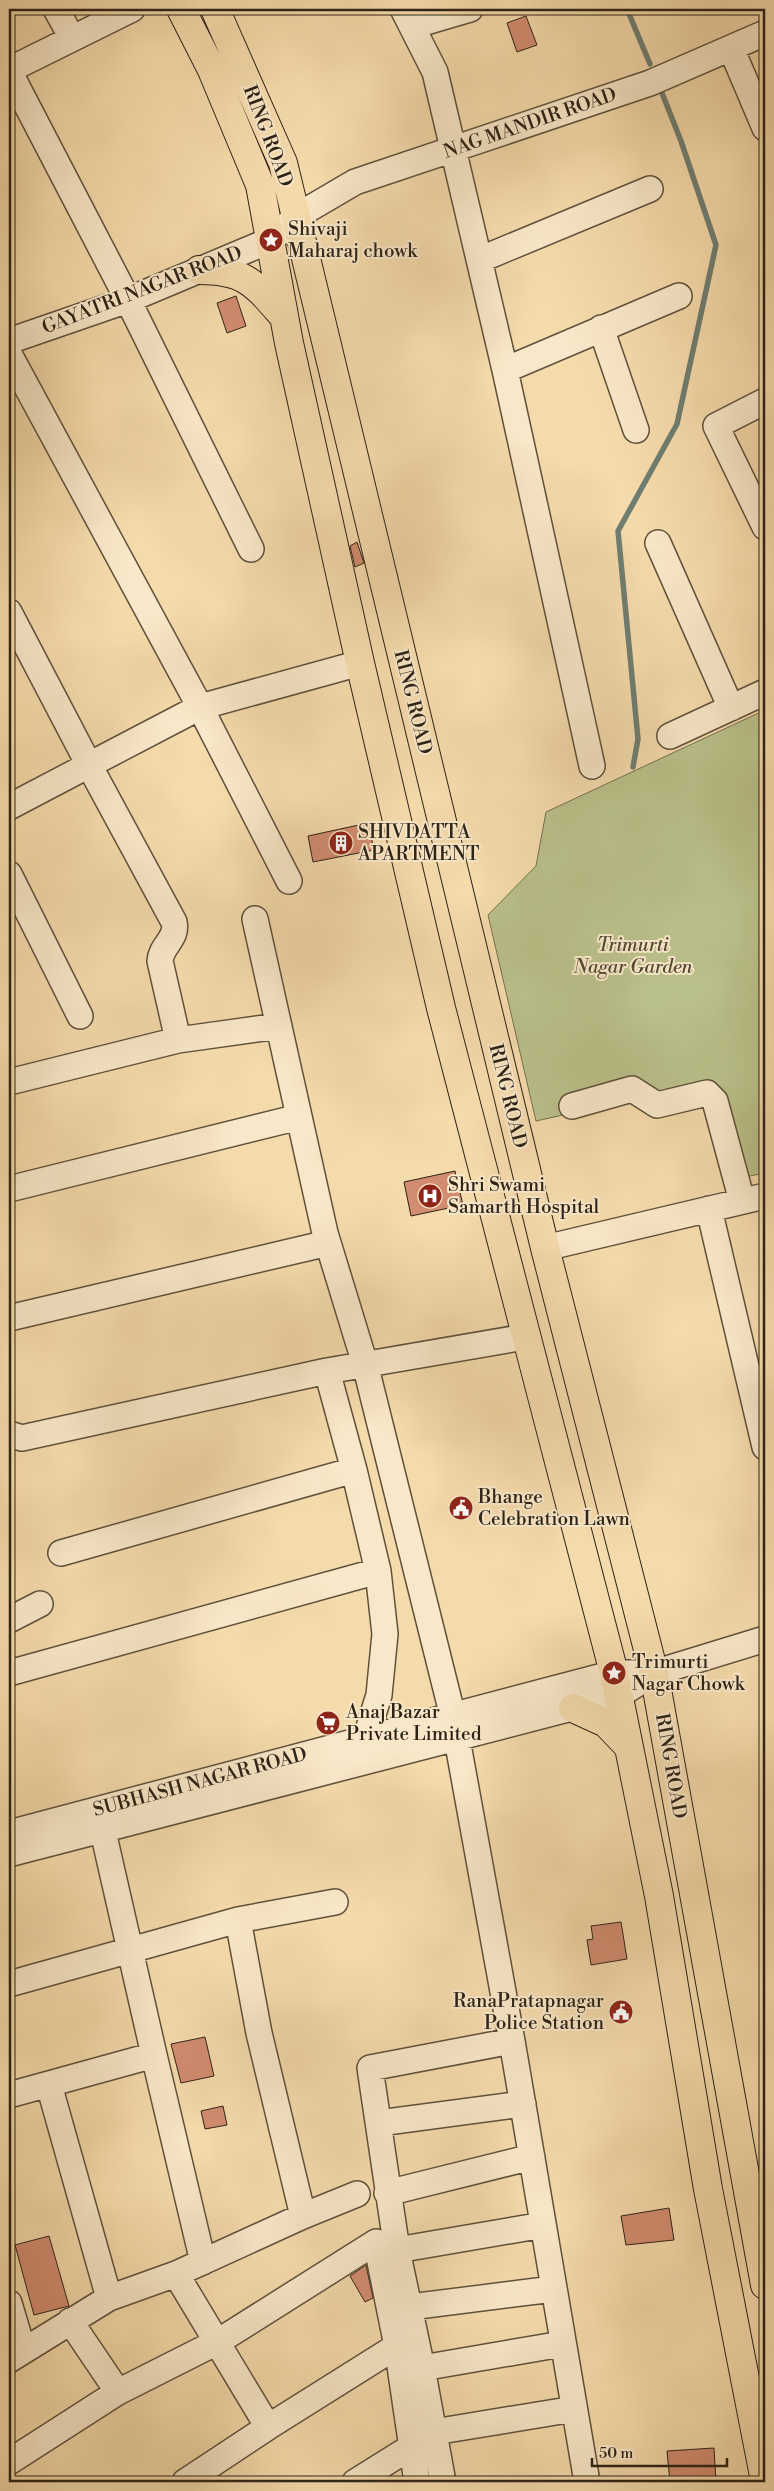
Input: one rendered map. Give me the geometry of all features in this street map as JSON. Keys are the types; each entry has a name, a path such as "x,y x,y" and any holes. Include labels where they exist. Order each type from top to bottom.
{"main road":[{"name":"RING ROAD","path":"182,9 212,70 260,185 284,317 360,663 443,1018 525,1337 553,1432 616,1684 659,1896 708,2189 765,2481"},
{"name":"RING ROAD","path":"215,9 283,163 297,216 545,1248 654,1673 765,2285"},
{"path":"199,270 223,270 246,278 284,317"},
{"path":"573,1708 606,1724 628,1746"}],"street":[{"path":"56,9 72,38"},
{"path":"132,9 9,70 128,300 251,549"},
{"path":"470,9 407,17 435,72 505,370 592,766"},
{"name":"NAG MANDIR ROAD","path":"297,216 355,182 650,83 765,32"},
{"path":"731,48 765,128"},
{"path":"479,260 650,189"},
{"name":"GAYATRI NAGAR ROAD","path":"9,341 128,300 270,240 297,216"},
{"path":"505,370 679,296"},
{"path":"601,328 636,430"},
{"path":"9,354 200,707 289,881"},
{"path":"765,401 716,426 765,527"},
{"path":"658,543 731,708"},
{"path":"9,612 174,922 174,935 162,950 160,961 178,1040"},
{"path":"9,807 200,707 360,663"},
{"path":"670,736 765,692"},
{"path":"9,874 80,1016"},
{"path":"255,919 328,1243 345,1368 354,1470 378,1571 385,1634 379,1695 365,1738 360,1762"},
{"path":"9,1082 178,1040 279,1026"},
{"path":"545,1248 754,1199 715,1101 707,1093 658,1105 637,1090 626,1089 572,1106"},
{"path":"9,1189 299,1117"},
{"path":"709,1209 765,1447"},
{"path":"9,1318 328,1243"},
{"path":"9,1434 22,1438 345,1368 525,1337"},
{"path":"345,1368 455,1727 512,2041 562,2344 587,2482"},
{"path":"61,1553 354,1470"},
{"path":"9,1673 378,1571"},
{"path":"9,1620 40,1604"},
{"path":"9,1854 100,1819 360,1762 455,1727 573,1708 616,1684 765,1639"},
{"name":"SUBHASH NAGAR ROAD","path":"9,1833 100,1819 365,1738 455,1727 616,1684"},
{"path":"100,1819 203,2262"},
{"path":"9,1984 238,1920 335,1902"},
{"path":"238,1920 258,2033 303,2216"},
{"path":"443,2482 410,2307 397,2250 387,2193 370,2068 512,2041"},
{"path":"9,2095 154,2055"},
{"path":"48,2084 109,2298"},
{"path":"378,2122 523,2104"},
{"path":"387,2193 532,2157"},
{"path":"9,2303 16,2355 109,2298 176,2274 303,2216 357,2194"},
{"path":"397,2250 543,2225"},
{"path":"9,2462 118,2392 218,2341 376,2242 397,2346 417,2482"},
{"path":"176,2274 185,2292 218,2341 268,2427"},
{"path":"410,2307 553,2289"},
{"path":"70,2321 118,2392"},
{"path":"422,2368 562,2344"},
{"path":"185,2482 397,2346"},
{"path":"434,2432 574,2409"},
{"path":"356,2482 411,2447"}],"green space":[{"name":"Trimurti Nagar Garden","path":"765,710 765,1173 740,1178 712,1082 536,1121 488,915 536,866 546,812"}],"building":[{"path":"526,16 537,45 517,52 507,23"},
{"path":"236,296 246,326 227,333 217,303"},
{"path":"357,542 364,563 355,567 350,546"},
{"name":"SHIVDATTA APARTMENT","path":"368,823 374,850 313,862 308,836"},
{"path":"455,1171 463,1205 411,1216 404,1182"},
{"path":"621,1922 627,1959 591,1965 587,1940 593,1939 591,1926"},
{"path":"205,2037 214,2076 181,2083 171,2044"},
{"path":"223,2106 227,2125 205,2129 201,2111"},
{"path":"669,2208 674,2240 626,2245 621,2216"},
{"path":"49,2236 69,2306 34,2315 15,2245"},
{"path":"366,2265 373,2298 365,2302 350,2276"},
{"path":"714,2448 716,2482 670,2482 667,2451"}],"waterway":[{"path":"627,9 650,64"},
{"path":"633,767 638,739 618,531 677,424 716,245 681,141 660,88"}],"place":[{"name":"Shivaji Maharaj chowk","path":"271,240"},
{"name":"SHIVDATTA APARTMENT","path":"341,843"},
{"name":"Shri Swami Samarth Hospital","path":"430,1196"},
{"name":"Bhange Celebration Lawn","path":"461,1508"},
{"name":"Trimurti Nagar Chowk","path":"614,1673"},
{"name":"Anaj Bazar Private Limited","path":"328,1723"},
{"name":"RanaPratapnagar Police Station","path":"621,2012"}]}
